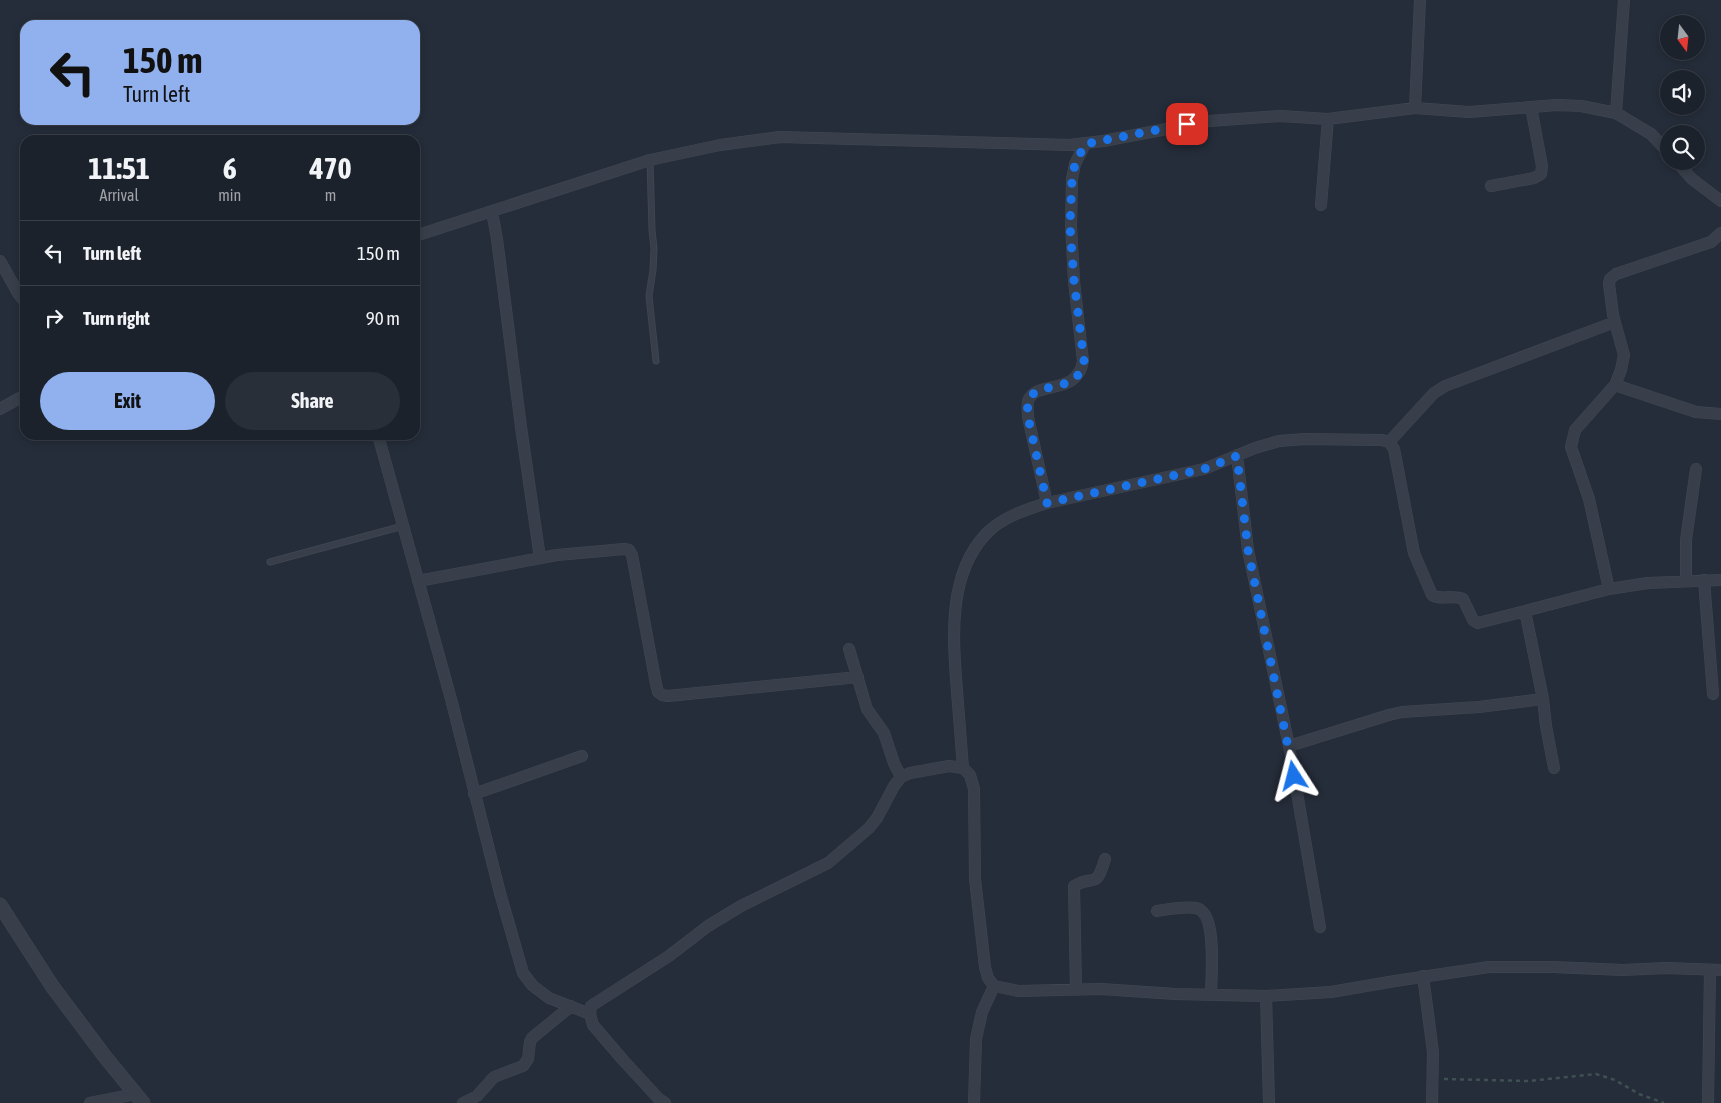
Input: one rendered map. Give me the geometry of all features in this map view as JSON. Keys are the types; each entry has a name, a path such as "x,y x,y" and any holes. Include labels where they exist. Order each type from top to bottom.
{"street":[{"path":"1415,108 1420,0"},
{"path":"1616,113 1624,0"},
{"path":"420,234 650,160 720,145 780,137 1069,145 1085,144 1209,121 1280,116 1328,119 1415,108 1469,112 1557,105 1581,106 1616,113 1651,134 1660,144"},
{"path":"1491,186 1534,178 1541,174 1542,166 1531,107"},
{"path":"1321,205 1328,119"},
{"path":"1047,503 1028,417 1028,402 1030,397 1037,392 1072,381 1078,376 1084,361 1074,281 1070,226 1072,179 1075,164 1085,144"},
{"path":"1684,170 1692,180 1721,201"},
{"path":"492,212 499,249 524,453 540,558"},
{"path":"1609,589 1589,498 1572,452 1571,442 1575,430 1615,386 1624,355 1615,322 1609,284 1610,279 1616,274 1710,242 1721,233"},
{"path":"0,261 20,296"},
{"path":"1389,442 1434,393 1445,386 1615,322"},
{"path":"1615,386 1696,412 1721,414"},
{"path":"0,409 20,398"},
{"path":"963,768 953,631 961,579 968,560 986,534 1003,520 1027,509 1204,469 1279,441 1305,439 1382,440 1389,442 1394,449 1414,553 1432,596 1437,598 1457,596 1463,599 1473,620 1478,623 1609,589 1648,583 1721,580"},
{"path":"379,440 451,699 474,794 523,973 533,986 549,998 590,1014"},
{"path":"1237,456 1248,550 1289,746 1320,927"},
{"path":"1686,581 1686,540 1696,468"},
{"path":"418,582 540,558 605,550 629,550 634,562 656,684 658,692 662,695 697,695 858,677"},
{"path":"1704,580 1713,694"},
{"path":"1525,611 1544,699 1546,726 1554,768"},
{"path":"849,649 867,709 881,728 894,764 901,777"},
{"path":"1289,746 1402,712 1479,707 1544,699"},
{"path":"474,794 582,756"},
{"path":"665,1103 623,1060 594,1025 590,1014 592,1006 601,998 669,956 708,926 741,906 828,862 845,850 877,818 901,777 949,766 963,768 970,775 974,788 976,899 985,967 988,978 994,986 1018,991 1102,989 1266,996 1331,992 1423,976 1510,966 1623,970 1666,968 1715,970 1708,1103"},
{"path":"1076,990 1074,886 1097,880 1101,874 1105,859"},
{"path":"0,905 52,986 106,1058 140,1098"},
{"path":"1157,911 1198,908 1206,915 1210,926 1211,995"},
{"path":"1423,976 1433,1052 1432,1103"},
{"path":"974,1103 976,1039 982,1012 994,986"},
{"path":"1266,996 1269,1103"},
{"path":"463,1103 477,1096 494,1077 523,1066 528,1059 532,1038 571,1006"},
{"path":"90,1103 140,1098"}],"lane":[{"path":"650,160 654,249 650,296 656,360"},
{"path":"270,562 403,526"}],"path":[{"path":"1432,1079 1528,1081 1596,1074 1615,1080 1639,1094 1664,1103"}],"route":[{"path":"1187,124 1103,142 1085,144 1075,164 1072,179 1070,226 1074,281 1084,361 1078,376 1072,381 1037,392 1030,397 1028,417 1047,503 1204,469 1237,456 1248,550 1294,776"}]}
